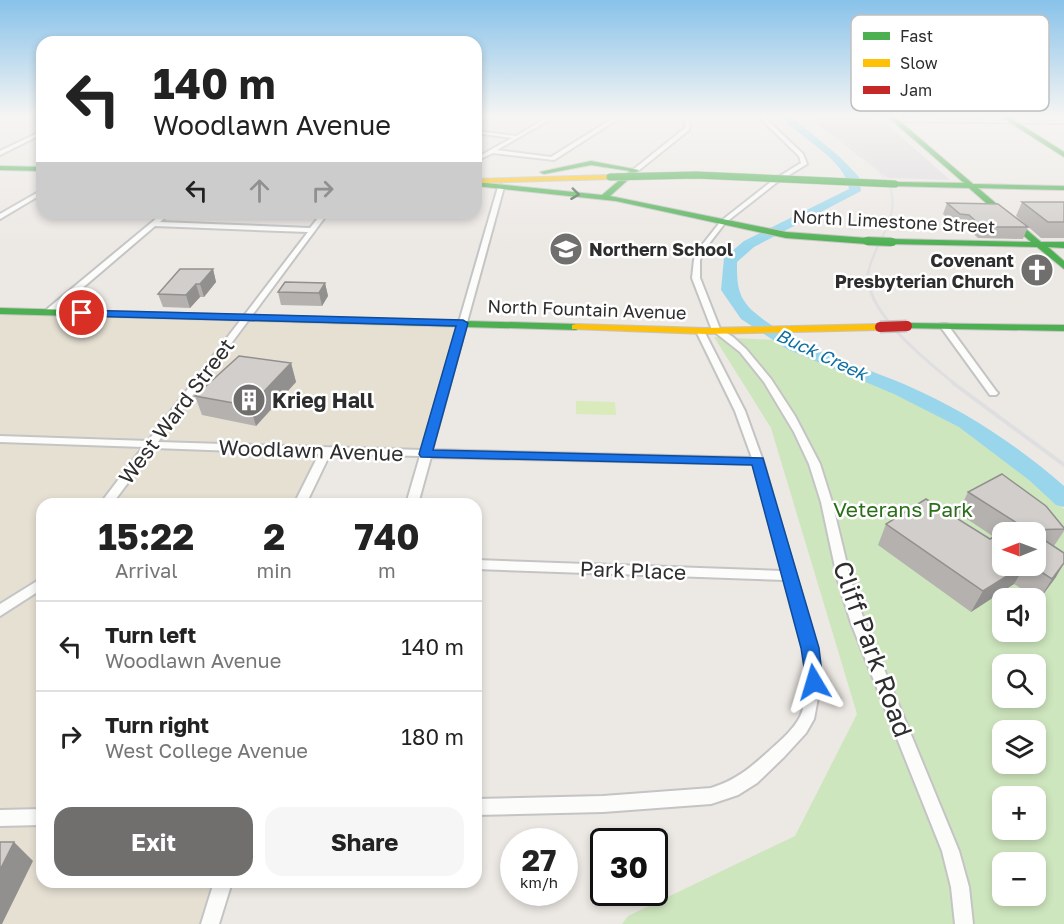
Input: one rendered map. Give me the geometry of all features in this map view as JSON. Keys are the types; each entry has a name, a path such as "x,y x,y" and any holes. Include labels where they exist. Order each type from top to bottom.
{"main road":[{"path":"940,160 1064,266"},
{"path":"506,184 584,163 606,164 636,170"},
{"path":"0,168 36,169"},
{"path":"604,197 636,170"},
{"path":"482,183 506,184 609,177 696,176 1064,188"},
{"name":"North Limestone Street","path":"506,184 604,197 806,237 892,242 1064,245"},
{"name":"North Fountain Avenue","path":"0,310 699,331 907,326 1064,327"}],"street":[{"path":"636,170 648,160"},
{"path":"716,330 698,288 696,268 708,238 723,222 774,182 804,164 803,160"},
{"path":"413,498 506,184"},
{"path":"0,217 36,196"},
{"path":"49,312 160,219"},
{"name":"West Ward Street","path":"110,498 320,219"},
{"path":"154,224 312,230"},
{"path":"944,326 993,393"},
{"name":"Cliff Park Road","path":"716,330 731,337 744,351 775,394 807,448 861,632 944,831 957,875 964,924"},
{"path":"482,807 603,804 711,796 732,789 765,765 801,728 809,714 813,696 810,648 758,461 740,411 699,331"},
{"name":"Woodlawn Avenue","path":"0,439 426,454 758,461"},
{"path":"303,498 326,451"},
{"name":"Park Place","path":"482,564 790,576"},
{"path":"0,611 36,587"},
{"path":"0,818 36,817"},
{"path":"210,924 221,888"}],"shaded area":[{"path":"865,160 928,160 950,180 888,178"},
{"path":"0,310 463,323 426,454 326,451 303,498 36,498 36,888 221,888 210,924 0,924"}],"green space":[{"name":"Veterans Park","path":"714,337 777,340 800,353 897,393 958,423 1036,483 1064,509 1064,924 622,924 628,916 649,906 668,906 668,897 795,836 857,714 771,428"},
{"path":"576,401 615,402 616,415 576,414"}],"building":[{"path":"1022,202 1064,202 1064,222 1048,222"},
{"path":"947,203 998,204 1028,227 982,227 969,215 960,214"},
{"path":"180,269 213,269 186,295 158,294"},
{"path":"285,282 325,283 319,293 278,292"},
{"path":"239,356 291,363 250,406 195,396"},
{"path":"1002,474 1046,506 1064,529 1046,530 1046,522 1015,522 968,492"},
{"path":"926,499 990,539 992,538 992,576 1007,576 983,591 886,524"},
{"path":"1046,541 1064,553 1064,563 1052,579 1046,575"},
{"path":"0,842 14,842 0,870"}],"waterway":[{"name":"Buck Creek","path":"837,160 853,177 855,191 749,244 729,261 729,290 747,315 793,345 901,390 966,423 1037,475 1064,499"}],"railway":[{"path":"868,160 889,187"},
{"path":"868,274 890,219 892,197 889,185"},
{"path":"868,274 869,287 886,319 914,349 955,384"},
{"path":"953,383 1064,465"}],"traffic: fast":[{"path":"941,160 1064,266"},
{"path":"544,172 591,163 636,170"},
{"path":"0,168 36,169"},
{"path":"604,197 636,170"},
{"path":"610,177 696,175 895,184"},
{"path":"895,184 1064,188"},
{"path":"482,185 616,199 786,235 867,241"},
{"path":"867,241 892,242"},
{"path":"892,242 1064,245"},
{"path":"0,311 576,327"},
{"path":"907,326 1064,328"}],"traffic: slow":[{"path":"482,181 610,177"},
{"path":"576,327 705,331 880,327"}],"traffic: jam":[{"path":"880,327 907,326"}],"place":[{"name":"Northern School","path":"566,249"},
{"name":"Covenant Presbyterian Church","path":"1037,270"},
{"name":"Krieg Hall","path":"249,400"}],"route":[{"path":"82,313 463,323 426,454 758,461 810,648 814,682"}]}
